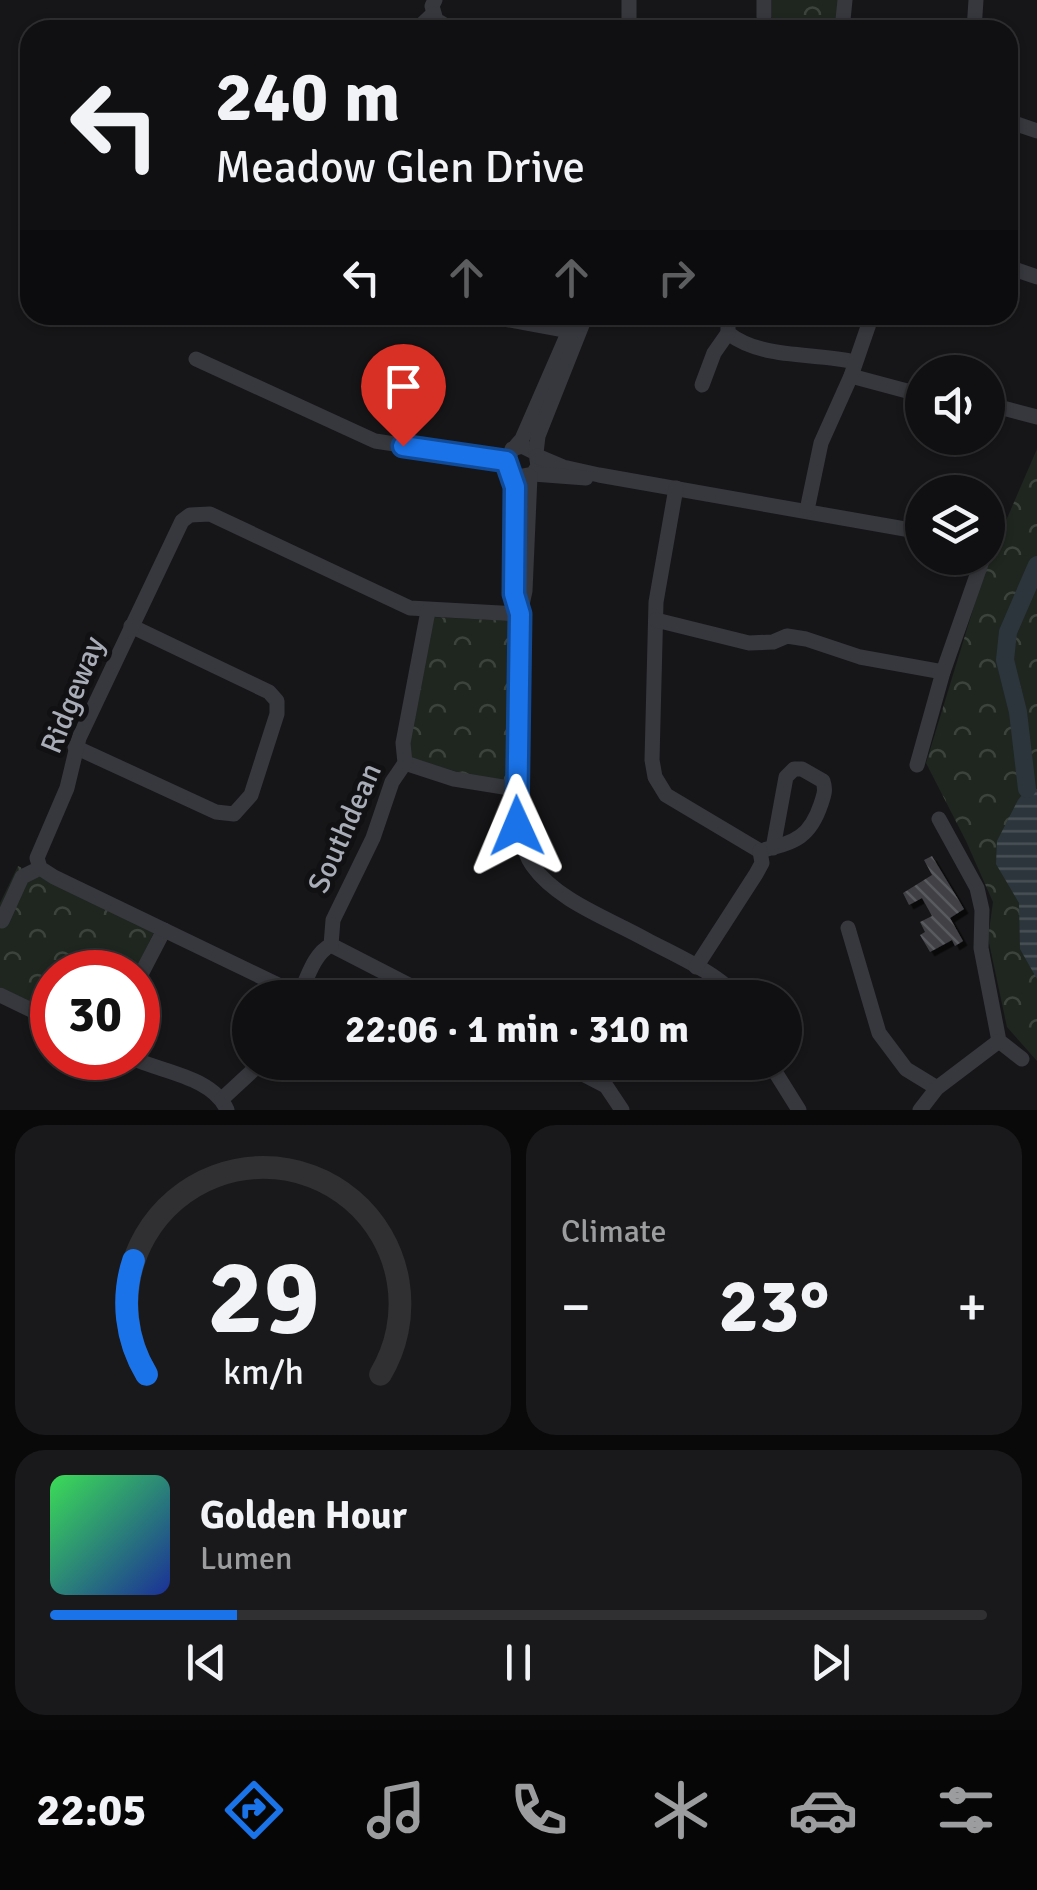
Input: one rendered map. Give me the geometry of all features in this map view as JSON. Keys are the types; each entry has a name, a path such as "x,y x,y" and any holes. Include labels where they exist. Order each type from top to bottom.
{"street":[{"path":"534,325 570,332"},
{"path":"520,614 514,594 515,487 509,461 572,325"},
{"path":"582,325 538,436 538,466 532,475 525,591 520,614 517,826 530,864 550,885 716,980"},
{"path":"702,384 714,353 728,333 728,325"},
{"path":"808,510 821,444 868,325"},
{"path":"728,333 738,341 800,356 825,354 905,391"},
{"path":"196,359 375,441 509,461"},
{"path":"1005,409 1037,417"},
{"path":"509,461 522,446 564,467 600,475 905,529"},
{"path":"509,461 517,477 580,479 600,475"},
{"path":"676,488 656,602 652,760 655,778 666,795 766,849 780,848 814,824 825,792 822,780 816,776 802,769 789,772 766,849 762,862 696,967"},
{"name":"Ridgeway","path":"40,868 40,847 67,788 75,747 182,522 190,514 210,514 410,608 428,611"},
{"path":"917,765 942,672 977,575"},
{"path":"428,611 520,614"},
{"name":"Southdean","path":"306,980 322,949 331,945 333,920 373,838 392,782 405,763 403,744 428,611"},
{"path":"656,620 749,643 772,642 787,636 806,639 860,656 942,672"},
{"path":"75,747 216,812 234,814 251,795 278,701 269,692 131,626"},
{"path":"405,763 454,779 516,789"},
{"path":"939,819 977,888 982,910 981,948 1000,1041 1022,1059"},
{"path":"2,921 22,878 40,868 266,980"},
{"path":"154,950 164,930"},
{"path":"845,934 879,1033 906,1069 937,1088"},
{"path":"331,945 399,980"},
{"path":"0,995 30,1009"},
{"path":"920,1110 937,1088 1000,1041"},
{"path":"160,1068 184,1076 225,1104 246,1080"},
{"path":"594,1080 606,1086 622,1110"},
{"path":"776,1080 788,1110"},
{"path":"780,1080 799,1110"}],"green space":[{"path":"772,0 839,0 837,20 772,20"},
{"path":"1037,449 1037,1061 1007,1027 988,938 993,902 926,763 984,575 1005,575 1005,523"},
{"path":"432,617 513,621 508,787 411,758 409,748"},
{"path":"18,866 154,932 145,950 30,950 30,1001 0,987 0,903"}],"shaded area":[{"path":"1027,789 1037,789 1037,979 1020,949 1019,903 996,864 997,841"}],"building":[{"path":"932,856 964,909 950,918 963,941 955,946 952,940 930,952 920,935 925,932 920,922 932,916 922,898 909,905 903,893 932,875 924,860"}],"waterway":[{"path":"1027,789 1018,712 1005,660 1008,632 1037,565"}],"route":[{"path":"403,446 506,461 515,487 514,594 520,614 517,826"}]}
